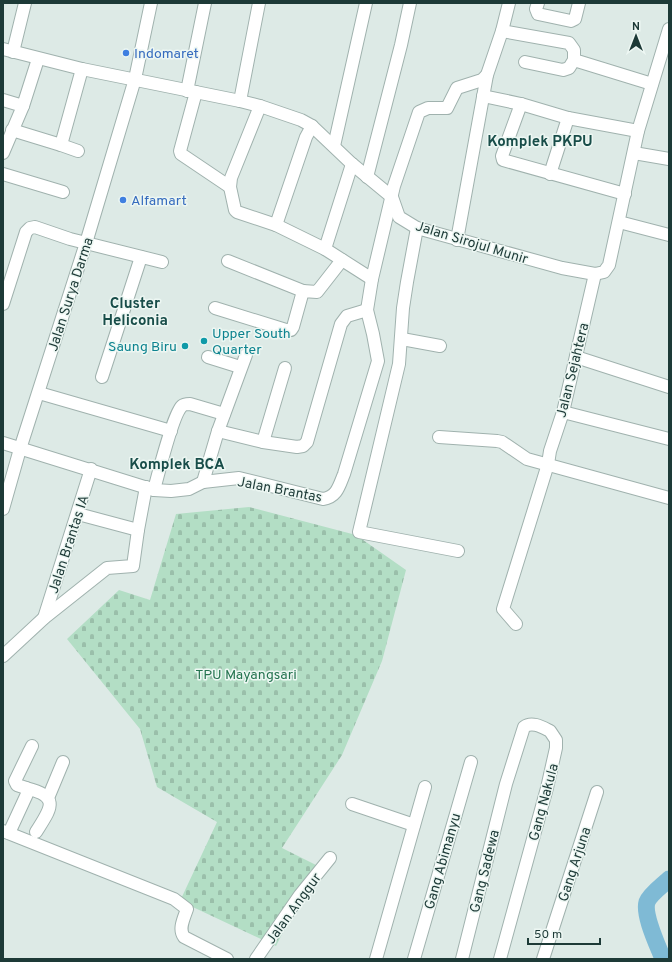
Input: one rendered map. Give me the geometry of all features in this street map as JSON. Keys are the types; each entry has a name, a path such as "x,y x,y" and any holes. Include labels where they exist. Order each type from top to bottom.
{"street":[{"path":"25,3 8,50 82,69 240,101 301,120 312,126 352,164 392,197"},
{"name":"Jalan Surya Darma","path":"3,509 20,449 86,243 135,79 151,3"},
{"path":"205,3 180,151 181,154 230,187"},
{"path":"240,101 259,3"},
{"path":"334,146 366,3"},
{"path":"367,177 401,45 410,3"},
{"path":"457,240 481,116 487,75 510,3"},
{"path":"537,7 538,14 571,21 575,18 579,3"},
{"path":"595,274 604,272 610,265 638,131 669,29"},
{"path":"502,31 570,43 574,50 574,60 569,68 563,70 525,62"},
{"path":"4,147 23,106 38,58"},
{"path":"574,60 652,84"},
{"path":"61,144 82,69"},
{"name":"Jalan Brantas","path":"3,443 91,469 150,489 171,492 189,489 203,482 239,478 323,499 334,495 338,490 344,474 378,361 373,334 366,310 392,197 419,112 428,108 447,108 457,88 482,80 487,75"},
{"path":"483,96 521,104 568,118 638,131"},
{"path":"3,100 23,106"},
{"path":"521,104 502,156 503,160 625,194"},
{"path":"260,106 231,178 230,187 234,208 237,212 276,225 325,249 372,279"},
{"path":"550,174 568,118"},
{"path":"276,225 306,137 312,126"},
{"path":"12,130 61,144 78,151"},
{"path":"634,153 669,159"},
{"path":"325,249 352,164"},
{"path":"3,174 63,192"},
{"name":"Jalan Sirojul Munir","path":"392,197 399,217 417,228 562,268 595,274"},
{"path":"619,222 669,235"},
{"path":"3,304 26,232 30,228 35,227 86,243 162,262"},
{"path":"417,228 403,308 402,339 399,364 359,532 458,551"},
{"path":"102,377 141,257"},
{"path":"228,261 303,292 318,292 342,260"},
{"name":"Jalan Sejahtera","path":"516,624 503,609 548,464 550,450 563,412 595,274"},
{"path":"215,308 286,330 291,330 303,292"},
{"path":"218,431 262,442 297,447 303,446 307,442 341,324 347,316 366,310"},
{"path":"402,339 440,346"},
{"path":"203,482 218,431 240,367 246,355"},
{"path":"208,357 240,367"},
{"path":"576,357 668,385"},
{"path":"262,442 285,368"},
{"path":"39,393 171,431"},
{"path":"3,656 44,618 107,568 133,566 138,530 150,489 178,410 186,404 190,404 224,414"},
{"path":"563,412 669,439"},
{"path":"439,437 502,442 527,459 669,498"},
{"name":"Jalan Brantas IA","path":"44,618 91,469"},
{"path":"78,514 138,530"},
{"name":"Gang Nakula","path":"500,959 547,788 556,748 556,740 550,731 531,724 524,727 506,784"},
{"path":"32,746 15,781 17,785 37,791 48,798 51,806 36,832"},
{"path":"48,798 63,762"},
{"name":"Gang Abimanyu","path":"414,959 471,762"},
{"name":"Gang Sadewa","path":"462,959 506,784"},
{"path":"376,959 425,787"},
{"path":"26,788 27,794 6,832 174,899 187,909 181,934 184,937 227,959"},
{"name":"Gang Arjuna","path":"543,959 597,792"},
{"path":"352,804 414,825"},
{"name":"Jalan Anggur","path":"256,959 300,895 330,858"}],"green space":[{"name":"TPU Mayangsari","path":"249,507 356,535 406,570 382,661 342,755 282,848 318,866 304,890 276,946 180,901 217,822 157,787 140,729 67,639 119,590 150,600 176,514"}],"waterway":[{"path":"663,959 649,922 646,908 647,902 651,896 669,879"}],"place":[{"name":"Indomaret","path":"126,53"},
{"name":"Alfamart","path":"123,200"},
{"name":"Upper South Quarter","path":"204,341"},
{"name":"Saung Biru","path":"185,346"}],"district":[{"name":"Komplek PKPU","path":"540,141"},
{"name":"Cluster Heliconia","path":"135,312"},
{"name":"Komplek BCA","path":"177,464"}]}
